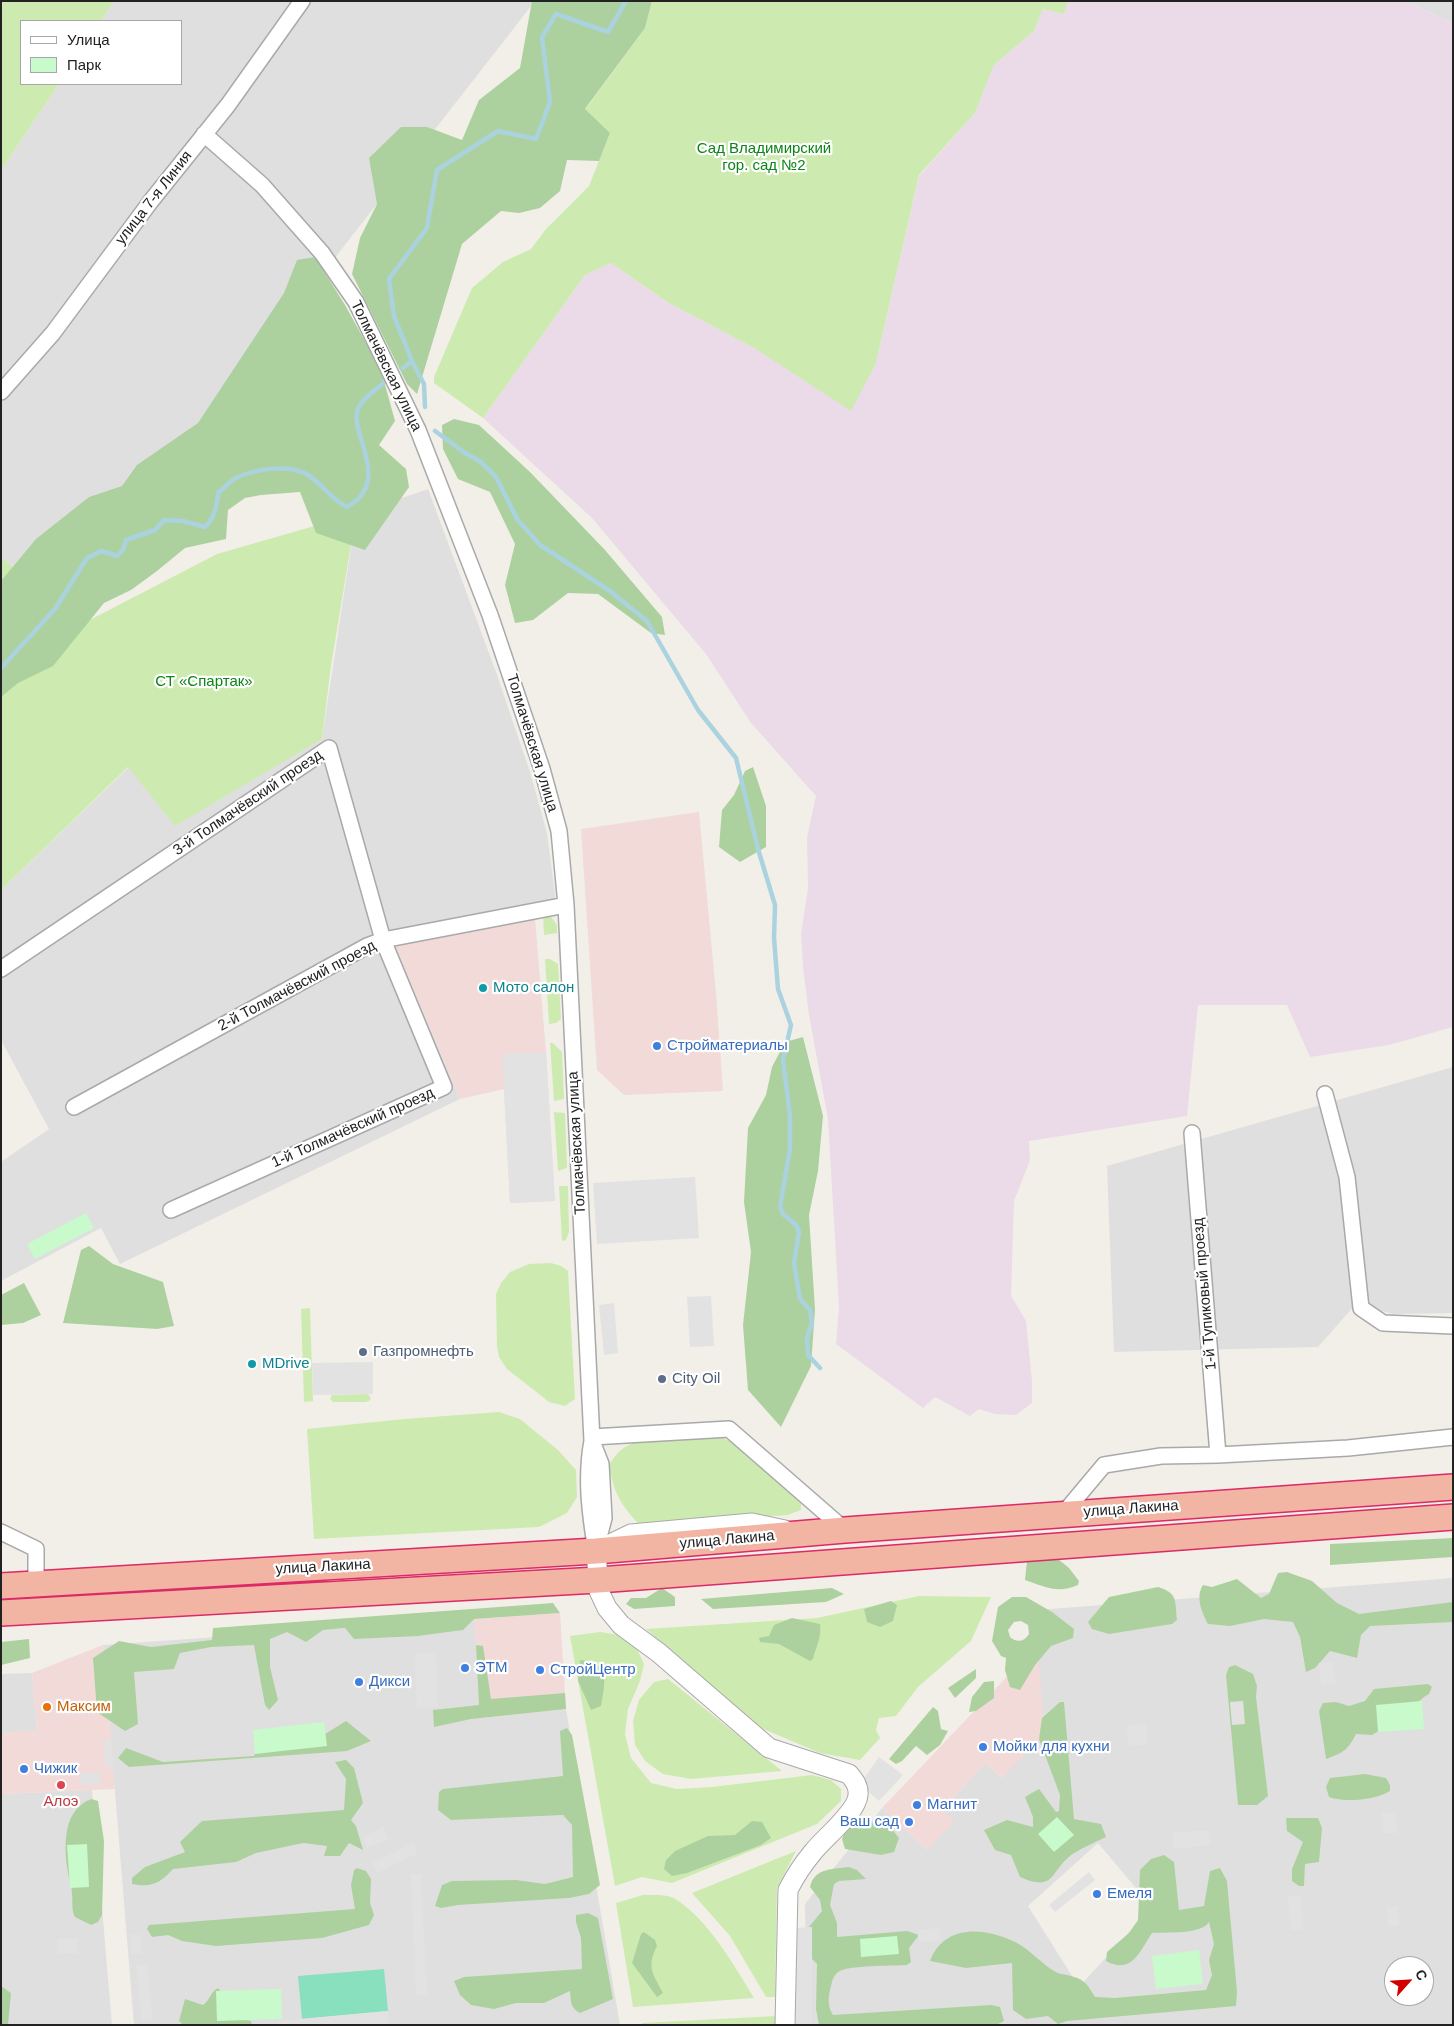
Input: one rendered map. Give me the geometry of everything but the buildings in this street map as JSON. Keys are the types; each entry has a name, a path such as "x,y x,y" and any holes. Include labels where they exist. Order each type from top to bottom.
{"highway":[{"name":"улица Лакина","path":"1,1586 596,1551 803,1533 1453,1487"},
{"name":"улица Лакина","path":"1,1613 280,1596 598,1580 1453,1517"}],"street":[{"name":"улица 7-я Линия","path":"1,392 53,332 116,246 228,106 302,1"},
{"name":"Толмачёвская улица","path":"204,134 262,185 322,253 356,302 418,430 490,615 542,769 559,831 566,905 592,1439 588,1463 590,1518 596,1551"},
{"name":"3-й Толмачёвский проезд","path":"1,969 329,748 384,940"},
{"name":"2-й Толмачёвский проезд","path":"74,1107 368,946 384,940 566,905"},
{"name":"1-й Толмачёвский проезд","path":"171,1210 444,1087 384,940"},
{"path":"1325,1094 1347,1177 1361,1308 1383,1323 1453,1326"},
{"name":"1-й Тупиковый проезд","path":"1192,1133 1218,1455"},
{"path":"592,1439 730,1428 845,1530"},
{"path":"1063,1514 1104,1465 1161,1456 1348,1448 1453,1437"},
{"path":"1,1532 36,1549 36,1584"},
{"path":"596,1551 599,1591 607,1608 621,1625 659,1653 769,1748 849,1774 856,1783 858,1795 854,1807 814,1851 795,1876 788,1890 785,2025"}],"shaded area":[{"path":"114,1 535,1 179,458 42,591 1,557 1,170 58,85 182,85 182,20 102,20"},
{"path":"1068,1 1405,1 1453,23 1453,1027 1389,1045 1310,1057 1287,1005 1198,1005 1187,1116 1029,1141 1030,1160 1014,1201 1011,1296 1026,1321 1032,1381 1032,1403 1016,1415 995,1414 979,1409 970,1416 935,1397 923,1408 836,1344 839,1307 828,1119 809,1015 801,934 808,888 807,837 816,796 751,723 706,654 592,518 483,418 585,275 611,263 667,302 756,349 876,363 919,176 975,113 994,65 1034,31 1043,9 1064,14"},
{"path":"1405,1 1453,1 1453,23"},
{"path":"428,489 496,672 530,772 547,833 556,902 395,945 460,1099 120,1264 101,1228 1,1281 1,1162 49,1129 1,1040 1,890 129,767 322,739 356,514"},
{"path":"699,812 723,1091 624,1095 597,1070 581,829"},
{"path":"535,918 546,1052 555,1201 510,1203 504,1089 460,1099 395,945"},
{"path":"546,1052 555,1201 510,1203 502,1054"},
{"path":"1453,1067 1453,1313 1394,1314 1355,1305 1318,1347 1114,1352 1107,1166"},
{"path":"695,1177 699,1238 597,1244 593,1183"},
{"path":"711,1296 714,1346 690,1347 687,1297"},
{"path":"614,1303 618,1353 604,1355 599,1305"},
{"path":"373,1362 373,1394 313,1395 312,1363"},
{"path":"1453,1578 1453,2025 807,2025 805,1904 882,1808 928,1850 942,1810 985,1763 1002,1778 1038,1644 1037,1610","holes":["1098,1843 1152,1907 1079,1987 1028,1906"]},
{"path":"560,1613 566,1709 483,1718 474,1619"},
{"path":"474,1619 483,1717 566,1709 620,2025 134,2025 103,1645"},
{"path":"1038,1644 1044,1734 1002,1778 985,1763 942,1810 954,1821 928,1850 882,1808"},
{"path":"103,1645 115,1789 1,1794 1,1733 37,1730 32,1673"},
{"path":"436,1653 438,1707 417,1708 414,1654"},
{"path":"1333,1662 1335,1683 1321,1684 1319,1663"},
{"path":"32,1673 37,1731 1,1733 1,1674"},
{"path":"1243,1701 1245,1724 1232,1725 1230,1702"},
{"path":"1146,1724 1147,1745 1128,1746 1127,1725"},
{"path":"103,1740 111,1740 113,1767 105,1767"},
{"path":"879,1757 903,1775 879,1801 860,1784"},
{"path":"100,1772 100,1784 80,1785 80,1773"},
{"path":"92,1790 112,2025 1,2025 1,1794"},
{"path":"1382,1813 1396,1813 1397,1833 1383,1834"},
{"path":"383,1827 389,1839 367,1848 362,1837"},
{"path":"1209,1830 1211,1845 1174,1849 1173,1833"},
{"path":"413,1843 418,1853 377,1873 372,1863"},
{"path":"1089,1872 1095,1880 1055,1912 1049,1905"},
{"path":"411,1874 421,1874 427,1995 416,1995"},
{"path":"1301,1895 1303,1929 1291,1930 1288,1896"},
{"path":"1398,1906 1399,1925 1388,1926 1387,1907"},
{"path":"812,1927 812,2025 794,2025 794,1928"},
{"path":"939,1928 941,1940 919,1942 917,1930"},
{"path":"130,1935 141,1935 142,1953 131,1954"},
{"path":"78,1938 78,1953 58,1954 57,1939"},
{"path":"147,1965 153,2019 142,2020 136,1966"},
{"path":"388,2011 388,2023 363,2025 279,2025 278,2021"}],"green space":[{"path":"1,1 114,1 102,20 20,20 20,85 58,85 1,170"},
{"path":"532,1 652,1 645,28 585,109 610,133 599,161 567,160 560,191 540,208 519,213 501,211 462,244 417,394 407,384 352,274 360,238 377,204 369,158 401,127 427,127 462,140 479,100 520,68"},
{"name":"Сад Владимирский гор. сад №2","path":"652,1 1068,1 1064,14 1043,9 1034,31 994,65 975,113 919,175 876,363 851,411 756,349 667,302 611,263 585,275 483,418 434,383 434,377 472,288 503,262 531,249 546,229 589,186 610,133 585,110 645,28"},
{"path":"315,257 345,305 381,370 395,421 379,445 406,469 409,487 365,550 316,533 300,492 245,498 228,510 226,539 185,548 131,590 104,603 53,666 18,683 1,697 1,581 36,539 89,497 122,486 137,465 198,423 284,293 297,260"},
{"path":"454,419 479,425 530,472 605,550 662,617 665,635 651,633 598,594 568,593 533,620 515,623 505,585 515,544 490,492 458,479 443,449 442,425"},
{"name":"СТ «Спартак»","path":"356,514 331,666 322,739 175,826 128,767 1,890 1,557 42,591 57,637 217,554"},
{"path":"753,767 766,806 766,847 740,862 719,847 722,810 734,795 745,771"},
{"path":"543,913 549,914 557,925 557,933 544,935"},
{"path":"545,959 550,959 558,964 561,1019 556,1023 549,1024"},
{"path":"803,1037 823,1116 818,1171 809,1215 815,1310 811,1366 781,1427 748,1390 743,1325 751,1252 744,1202 748,1128 766,1095 772,1067 785,1042"},
{"path":"550,1043 553,1043 562,1052 564,1099 554,1101"},
{"path":"554,1112 565,1113 567,1168 558,1171"},
{"path":"559,1186 568,1186 569,1232 566,1240 562,1241"},
{"path":"86,1213 94,1228 35,1259 27,1244"},
{"path":"89,1246 113,1264 163,1282 174,1326 157,1329 63,1323 81,1250"},
{"path":"551,1263 561,1266 568,1271 575,1399 565,1406 549,1402 507,1369 499,1357 497,1347 496,1294 501,1283 510,1272 529,1264"},
{"path":"24,1283 41,1315 23,1323 1,1325 1,1295"},
{"path":"310,1308 313,1401 304,1402 301,1309"},
{"path":"368,1394 371,1398 365,1402 333,1402 330,1399 332,1395"},
{"path":"499,1412 520,1419 558,1450 576,1470 577,1497 567,1513 539,1527 314,1539 307,1429"},
{"path":"719,1436 737,1445 801,1503 801,1510 788,1515 640,1525 623,1505 613,1483 609,1465 622,1449 633,1443"},
{"path":"1453,1538 1453,1557 1330,1565 1330,1544"},
{"path":"1057,1558 1069,1568 1079,1581 1078,1585 1071,1588 1058,1589 1025,1580 1027,1561"},
{"path":"1287,1572 1312,1581 1337,1603 1359,1614 1453,1602 1453,1622 1370,1626 1361,1635 1357,1658 1330,1651 1315,1668 1306,1672 1300,1637 1293,1622 1264,1619 1230,1626 1208,1624 1199,1600 1203,1585 1212,1587 1237,1579 1261,1598 1269,1594 1278,1573"},
{"path":"1158,1587 1169,1592 1174,1599 1177,1620 1172,1624 1109,1634 1092,1629 1088,1622 1109,1597"},
{"path":"662,1588 675,1597 675,1606 634,1609 626,1604 631,1598 646,1598"},
{"path":"832,1588 844,1594 826,1602 713,1609 701,1599"},
{"path":"919,1596 991,1597 971,1641 918,1687 896,1716 879,1718 876,1730 880,1738 860,1760 820,1753 754,1725 646,1629 817,1618"},
{"path":"1012,1597 1026,1597 1052,1612 1074,1629 1073,1638 1051,1646 1035,1665 1020,1690 1010,1687 1005,1670 1006,1658 1001,1656 992,1641 998,1607","holes":["1021,1621 1028,1625 1029,1634 1025,1639 1018,1641 1010,1637 1008,1630 1014,1622"]},
{"path":"891,1601 897,1605 893,1621 880,1627 867,1622 864,1609"},
{"path":"553,1603 560,1613 474,1619 463,1630 418,1636 354,1639 345,1628 323,1630 306,1642 287,1632 270,1639 270,1667 278,1700 269,1710 265,1705 254,1645 211,1647 180,1653 174,1669 134,1672 138,1724 125,1731 97,1712 93,1658 119,1641 151,1647 212,1640 213,1628"},
{"path":"792,1618 820,1624 818,1642 813,1659 810,1661 779,1644 760,1642 759,1638 769,1636 774,1625"},
{"path":"600,1632 620,1635 637,1649 644,1664 640,1681 628,1709 625,1734 631,1758 651,1783 677,1789 712,1787 812,1775 831,1780 841,1789 841,1801 817,1824 672,1883 642,1877 615,1886 570,1636"},
{"path":"29,1639 30,1658 1,1665 1,1642"},
{"path":"476,1645 483,1646 491,1699 565,1693 566,1709 471,1719 434,1727 433,1710 479,1705"},
{"path":"580,1660 597,1665 604,1675 601,1706 591,1710 578,1681"},
{"path":"1235,1665 1253,1674 1257,1686 1256,1697 1268,1796 1257,1805 1238,1805 1226,1675 1229,1667"},
{"path":"976,1669 976,1678 955,1698 948,1688"},
{"path":"668,1679 782,1771 691,1779 663,1774 645,1761 635,1745 633,1721 639,1700 654,1682"},
{"path":"994,1681 994,1698 976,1711 969,1712 972,1697 984,1682"},
{"path":"1428,1684 1432,1687 1429,1694 1401,1718 1372,1735 1356,1734 1344,1750 1326,1759 1319,1711 1323,1703 1336,1702 1349,1706 1365,1701 1374,1689"},
{"path":"1422,1701 1424,1729 1378,1732 1376,1705"},
{"path":"1060,1702 1064,1702 1074,1819 1101,1824 1106,1837 1074,1853 1047,1881 1032,1881 1020,1877 1011,1855 995,1850 984,1830 1007,1820 1033,1827 1033,1817 1025,1797 1039,1789 1056,1812 1059,1811 1060,1795 1039,1739 1042,1718"},
{"path":"933,1707 938,1711 941,1729 948,1731 940,1745 927,1755 916,1746 902,1761 896,1764 889,1759"},
{"path":"346,1721 371,1741 347,1751 129,1767 118,1758 126,1748 163,1762 254,1756 263,1739 325,1734"},
{"path":"324,1722 327,1746 255,1754 253,1730"},
{"path":"567,1728 572,1735 600,1885 589,1894 569,1898 458,1905 441,1908 435,1906 442,1885 452,1881 516,1880 545,1884 573,1877 572,1825 563,1815 451,1820 438,1810 439,1792 443,1789 563,1776 560,1731"},
{"path":"346,1760 354,1768 363,1803 351,1820 356,1826 363,1850 349,1843 340,1856 324,1856 327,1846 303,1843 256,1853 236,1862 173,1869 160,1881 150,1885 132,1884 132,1878 145,1867 185,1852 180,1842 202,1821 344,1810 346,1779 335,1762"},
{"path":"1365,1774 1386,1778 1390,1785 1390,1791 1377,1797 1360,1800 1344,1800 1329,1797 1326,1787 1330,1778"},
{"path":"91,1799 98,1801 104,1841 102,1915 98,1922 91,1925 75,1917 74,1914 67,1867 66,1837 75,1811"},
{"path":"1057,1817 1074,1835 1054,1852 1038,1834"},
{"path":"1286,1818 1318,1818 1322,1828 1319,1862 1305,1864 1304,1886 1299,1886 1292,1881 1292,1869 1303,1842 1287,1831"},
{"path":"858,1820 890,1827 899,1838 894,1852 881,1855 845,1849 842,1839 848,1824"},
{"path":"752,1821 762,1822 771,1838 761,1845 687,1873 672,1876 664,1869 666,1860 675,1851 708,1836 735,1835"},
{"path":"87,1844 89,1887 70,1888 67,1845"},
{"path":"796,1851 777,1888 775,1997 766,1997 730,1936 692,1893"},
{"path":"1164,1855 1174,1862 1179,1910 1204,1906 1210,1871 1220,1868 1227,1881 1237,1992 1236,2006 1067,2021 1058,2024 1048,2016 1026,2019 1013,2010 1012,1963 966,1968 930,1961 936,1949 945,1940 955,1935 966,1932 991,1933 1020,1945 1056,1972 1084,1982 1095,1997 1115,1998 1206,1990 1212,1975 1209,1960 1214,1944 1209,1922 1199,1929 1191,1931 1152,1933 1139,1953 1129,1963 1115,1965 1106,1961 1107,1952 1129,1933 1138,1920 1140,1870 1151,1859"},
{"path":"849,1867 857,1870 866,1879 839,1881 834,1884 830,1905 837,1923 837,1937 907,1931 919,1935 909,1948 911,1962 907,1965 860,1967 838,1972 832,1980 829,1997 829,2006 833,2015 991,2005 1000,2007 1004,2021 996,2025 819,2025 816,2009 817,1964 796,1943 822,1911 820,1900 810,1887 812,1881 816,1876 825,1871"},
{"path":"357,1868 366,1871 371,1879 370,1903 374,1915 369,1925 322,1938 216,1946 182,1941 168,1935 152,1937 147,1929 149,1925 355,1909 351,1885 354,1870"},
{"path":"643,1895 659,1895 674,1898 698,1918 709,1930 738,1971 754,1998 633,2007 616,1903"},
{"path":"588,1913 598,1918 613,1999 580,2013 573,2006 570,1991 544,2003 516,2003 494,2009 471,2005 460,1995 454,1981 464,1977 582,1969 581,1938 576,1915"},
{"path":"644,1932 655,1940 657,1946 651,1965 663,1993 657,1997 632,1963 641,1934"},
{"path":"897,1936 899,1954 861,1957 860,1939"},
{"path":"1199,1950 1203,1984 1156,1989 1152,1956"},
{"path":"384,1969 388,2011 302,2019 298,1976"},
{"path":"1,1986 11,1993 8,2025 1,2025"},
{"path":"218,1988 237,2013 246,2020 251,2021 252,2025 183,2025 179,2021 185,1999 203,2005"},
{"path":"281,1989 282,2019 217,2021 216,1991"},
{"path":"776,2016 776,2025 643,2025 642,2023"}],"waterway":[{"path":"403,368 412,361 394,316 389,279 427,228 437,170 498,131 536,139 550,102 542,37 556,14 608,32 626,1"},
{"path":"412,361 424,384 425,407"},
{"path":"1,668 55,609 87,558 101,551 117,556 123,550 126,540 155,530 164,520 183,521 205,527 215,511 218,493 236,478 262,470 282,468 300,471 308,475 336,500 347,507 359,498 366,487 368,474 367,462 357,425 357,414 360,405 386,381"},
{"path":"435,431 481,462 496,477 517,519 540,545 610,591 647,621 698,710 736,758 758,849 775,905 774,938 778,989 791,1025 783,1060 790,1116 790,1149 780,1207 783,1214 796,1225 799,1232 794,1263 800,1299 810,1310 812,1323 807,1338 808,1355 820,1368"}],"place":[{"name":"Мото салон","path":"483,988"},
{"name":"Стройматериалы","path":"657,1046"},
{"name":"Газпромнефть","path":"363,1352"},
{"name":"MDrive","path":"252,1364"},
{"name":"City Oil","path":"662,1379"},
{"name":"ЭТМ","path":"465,1668"},
{"name":"СтройЦентр","path":"540,1670"},
{"name":"Дикси","path":"359,1682"},
{"name":"Максим","path":"47,1707"},
{"name":"Мойки для кухни","path":"983,1747"},
{"name":"Чижик","path":"24,1769"},
{"name":"Алоэ","path":"61,1785"},
{"name":"Магнит","path":"917,1805"},
{"name":"Ваш сад","path":"909,1822"},
{"name":"Емеля","path":"1097,1894"}]}
